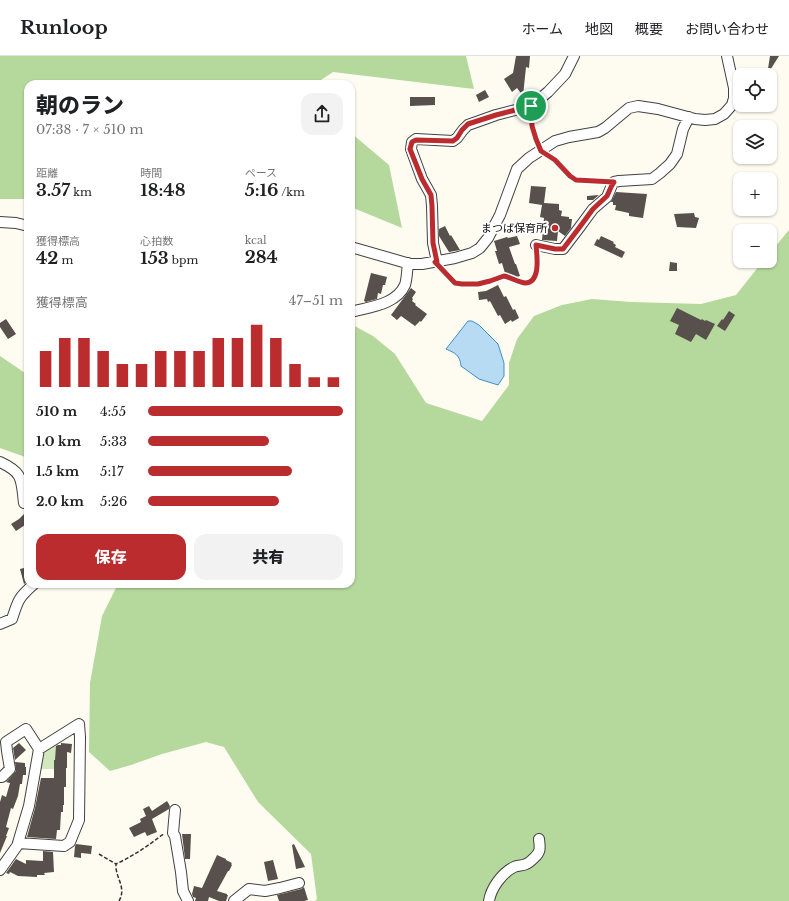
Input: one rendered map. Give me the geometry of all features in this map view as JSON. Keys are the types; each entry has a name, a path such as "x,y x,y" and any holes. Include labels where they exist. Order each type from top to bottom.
{"street":[{"path":"436,262 433,243 431,195 422,179 410,149 412,142 416,140 453,141 468,124 531,106 548,92 565,74 574,56"},
{"path":"355,248 408,263 422,264 455,258 472,253 480,248 488,238 500,215 516,169 555,141 598,132 629,108 638,106 705,120 715,119 724,114 732,106 734,98 734,88 728,56"},
{"path":"536,245 563,249 593,209 607,196 614,182 652,179 660,173 670,164 677,154 683,129 689,117"},
{"path":"0,222 24,225"},
{"path":"355,311 386,302 398,295 405,285 408,263"},
{"path":"0,462 10,467 17,473 22,484 24,503"},
{"path":"0,624 12,619 17,602 23,593 29,588"},
{"path":"18,843 64,846 70,842 79,820 79,724 39,749"},
{"path":"0,777 2,777 10,769 6,751 6,742 26,729 39,749 29,806 17,846 0,870"},
{"path":"175,810 173,833 180,865 183,891 188,901"},
{"path":"489,901 495,884 504,875 514,867 527,864 538,854 540,848 539,839"},
{"path":"234,901 249,890 280,888 299,883"}],"path":[{"path":"531,106 532,126 541,151 555,160 570,176 576,180 614,182"},
{"path":"436,262 455,283 478,284 504,276 525,283 531,281 535,276 537,267 536,245"},
{"path":"116,864 145,848 162,835 173,833"},
{"path":"99,854 116,864"},
{"path":"116,864 118,878 122,887 122,896 118,901"}],"green space":[{"path":"0,56 466,56 474,89 333,72 321,80 24,80 24,199 0,199"},
{"path":"355,136 389,165 402,228 355,209"},
{"path":"789,230 789,901 315,901 317,899 311,854 258,802 224,747 206,742 162,754 110,771 89,752 90,683 102,616 116,588 355,588 355,326 373,336 395,354 426,403 482,421 509,385 509,363 517,339 534,316 562,305 592,299 631,302 701,304 736,295 757,268 777,268 777,245"},
{"path":"0,356 24,372 24,457 0,448"},
{"path":"58,740 56,769 39,769 42,750"}],"water":[{"path":"468,321 472,321 479,325 498,344 504,363 504,376 498,385 479,379 461,366 460,359 446,349"}],"building":[{"path":"516,56 530,56 529,68 526,67 523,96 517,88 512,92 504,79 513,73"},
{"path":"770,56 779,56 771,68 768,68"},
{"path":"485,90 489,97 479,102 476,95"},
{"path":"410,97 435,97 435,105 410,106"},
{"path":"531,186 546,187 544,203 559,204 559,210 562,211 561,216 572,219 571,228 565,236 558,231 557,241 542,240 544,218 540,217 542,205 529,203"},
{"path":"616,192 647,194 643,218 629,216 629,213 615,210 616,205 613,205 613,202 611,202"},
{"path":"599,195 593,200 587,200 587,196"},
{"path":"694,213 695,217 699,218 696,228 677,227 674,214"},
{"path":"445,226 460,250 449,252 439,236 439,229"},
{"path":"517,236 520,244 509,247 520,276 507,280 502,263 499,264 494,241"},
{"path":"601,236 614,242 613,243 616,245 615,247 625,252 622,258 594,245 597,239 599,240"},
{"path":"670,262 677,263 677,271 669,271"},
{"path":"371,273 387,277 381,294 378,293 377,299 366,302 364,301"},
{"path":"498,285 504,297 506,296 513,310 515,309 519,318 512,322 511,320 505,324 500,315 498,316 490,301 488,302 487,299 479,300 478,292 486,291"},
{"path":"411,288 416,292 412,298 412,301 427,314 421,322 420,321 415,326 401,316 397,320 391,315"},
{"path":"677,308 701,320 706,320 715,324 706,340 696,334 691,342 675,334 679,325 670,321"},
{"path":"729,311 735,315 725,331 717,326"},
{"path":"6,319 16,334 8,339 0,327 0,323"},
{"path":"24,514 24,526 16,531 11,524"},
{"path":"24,568 24,584 20,569"},
{"path":"19,743 26,750 15,760 13,748"},
{"path":"61,743 72,744 71,753 67,752 66,787 64,787 64,805 63,812 61,812 60,830 57,830 56,839 27,837 41,778 54,778 56,746 61,745"},
{"path":"15,762 25,763 26,775 23,775 18,796 13,809 11,808 6,827 9,828 0,853 0,802 2,795 6,797 10,783 6,782 16,771"},
{"path":"167,801 170,806 169,809 152,819 157,832 147,836 145,832 134,837 129,828 141,822 140,819 146,816 143,809 149,806 152,811"},
{"path":"182,834 191,834 190,859 185,859"},
{"path":"76,844 92,846 91,854 81,853 81,858 74,857"},
{"path":"294,844 305,867 296,869 292,845"},
{"path":"43,851 53,852 54,872 44,873 45,875 37,875 37,877 18,876 10,872 9,874 6,873 16,859 26,864 26,860 43,861"},
{"path":"217,855 232,863 217,891 228,895 226,901 219,901 209,897 208,901 195,901 196,898 193,897 192,894 194,886 202,888"},
{"path":"273,860 278,879 268,881 264,862"},
{"path":"304,887 308,900 279,901 277,895"}],"place":[{"name":"まつば保育所","path":"555,228"}],"route":[{"path":"531,106 532,126 541,151 555,160 570,176 576,180 614,182 607,196 588,214 563,249 536,245 537,267 535,276 531,281 525,283 504,276 478,284 455,283 435,262 437,262 433,243 431,195 422,179 410,149 412,142 416,140 453,141 468,124 531,106"}]}
